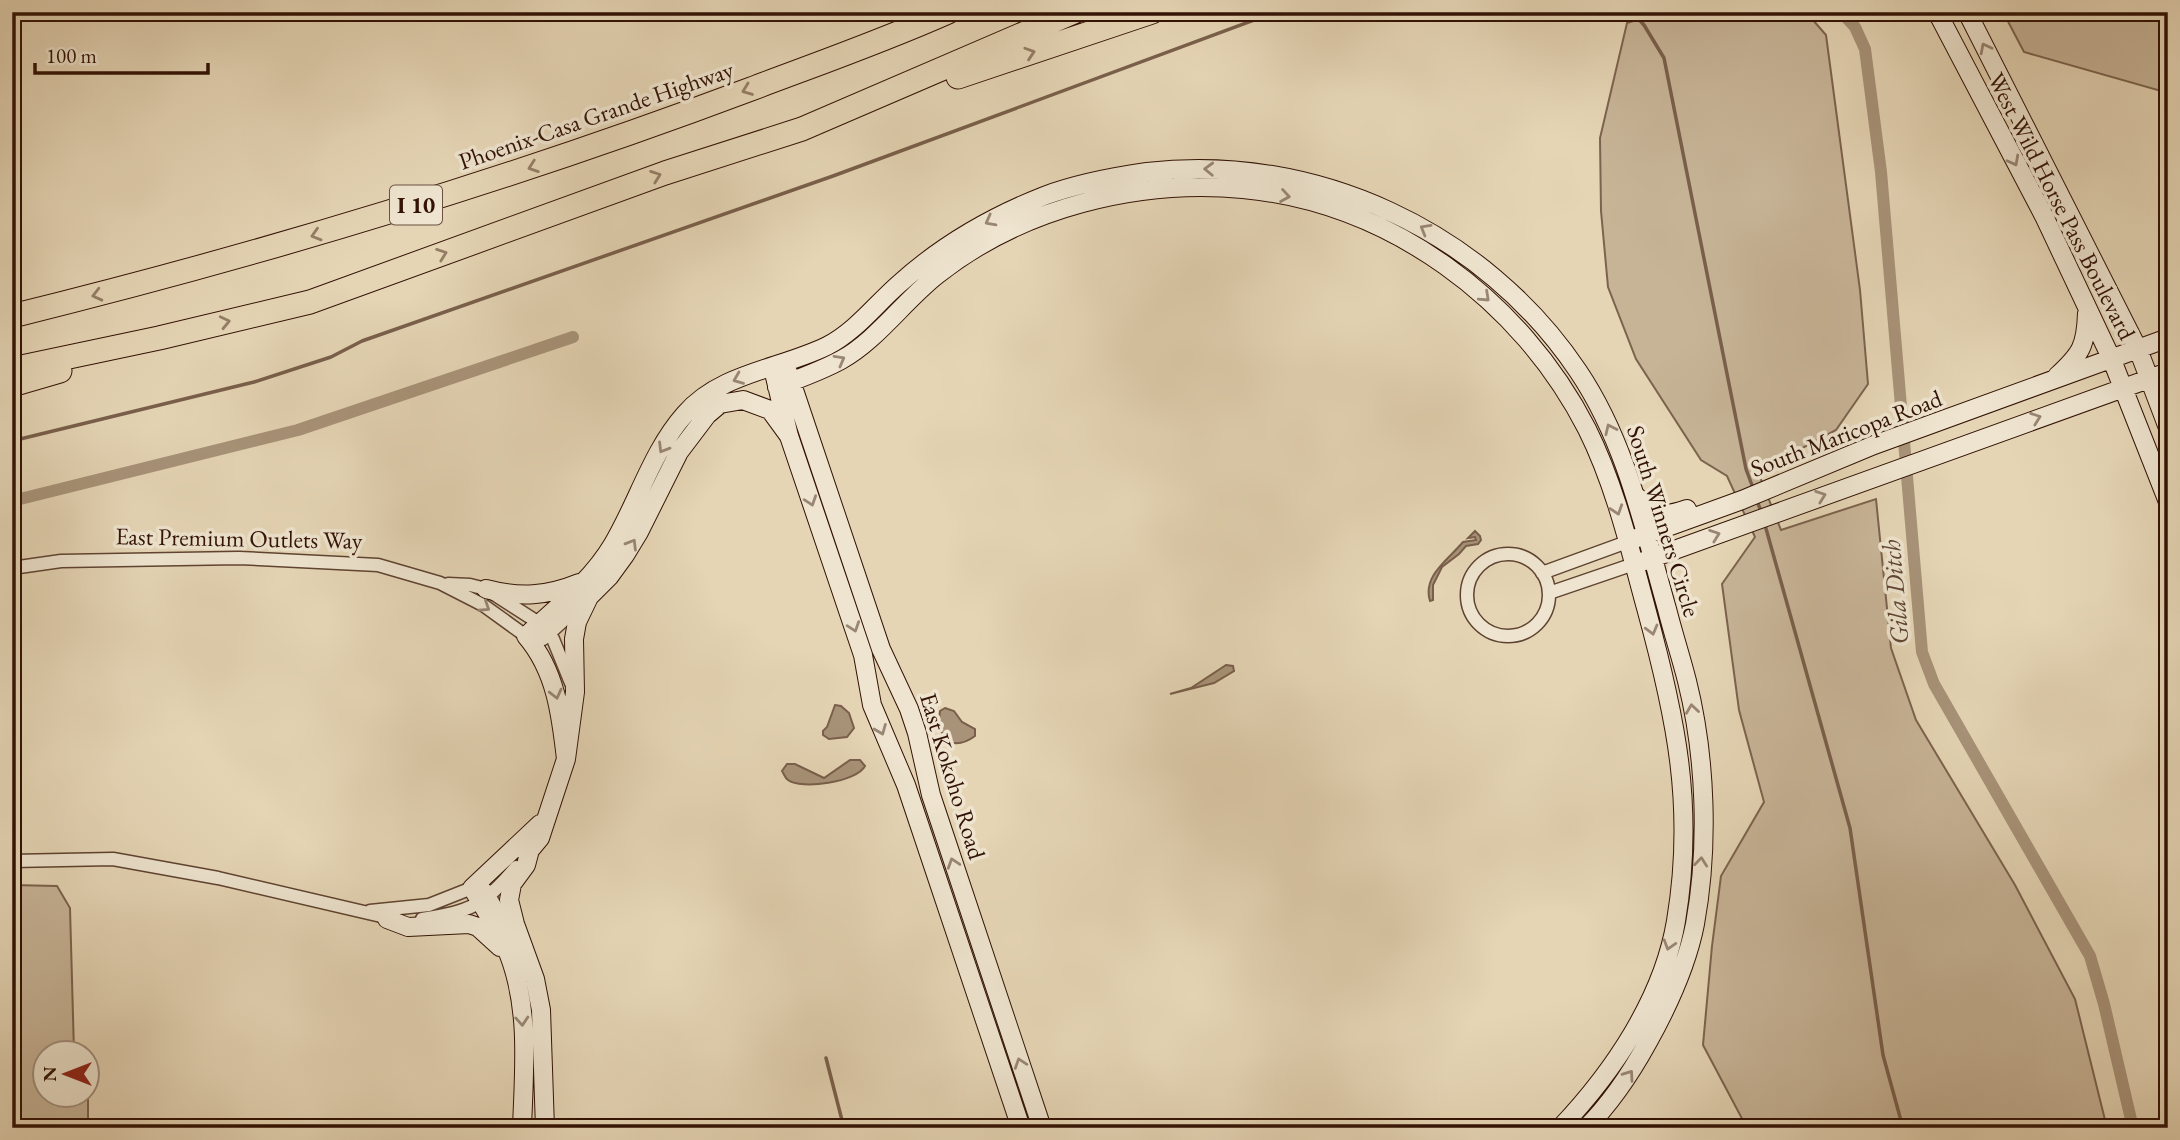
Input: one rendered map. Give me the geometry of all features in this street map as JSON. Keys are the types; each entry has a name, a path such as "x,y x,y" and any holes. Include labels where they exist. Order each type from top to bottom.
{"highway":[{"path":"811,66 912,12"},
{"name":"Phoenix-Casa Grande Highway","path":"12,316 244,256 438,198 594,146 891,37 948,12"},
{"name":"I 10","path":"12,369 310,302 665,173 802,129 1074,12"},
{"path":"802,129 1152,12"},
{"path":"12,385 159,338"}],"street":[{"name":"West Wild Horse Pass Boulevard","path":"1937,12 2044,216 2088,309 2112,360 2168,502"},
{"name":"West Wild Horse Pass Boulevard","path":"1967,12 2138,349 2168,428"},
{"name":"South Winners Circle","path":"784,384 842,360 866,342 941,271 994,238 1055,212 1116,176 1185,168 1248,170 1308,181 1368,200 1428,229 1491,274 1538,321 1578,370 1609,426 1646,535 1687,680 1699,760 1704,832 1695,924 1687,955 1664,1013 1633,1070 1586,1128"},
{"name":"South Winners Circle","path":"530,642 602,562 652,466 681,418 705,394 744,376 835,342 901,281 935,254 990,220 1049,194 1115,194 1181,187 1244,189 1303,199 1359,216 1418,246 1480,292 1523,334 1562,383 1589,433 1606,475 1634,564 1668,689 1680,762 1685,837 1676,925 1647,1007 1617,1060 1588,1098 1560,1128"},
{"path":"1449,269 1460,253"},
{"path":"2049,383 2071,364 2082,348 2086,337 2088,309"},
{"name":"South Maricopa Road","path":"1542,573 1742,500 1874,444 2168,338"},
{"name":"East Kokoho Road","path":"778,364 884,657 913,721 926,780 1042,1128"},
{"name":"South Maricopa Road","path":"1549,593 2168,372"},
{"name":"East Kokoho Road","path":"784,384 789,436 863,655 872,705 900,767 1021,1128"},
{"name":"South Winners Circle","path":"544,628 589,597 609,577 639,532 679,452 706,415 720,404 743,400 770,410 789,436"},
{"path":"1633,493 1648,509 1662,515 1717,499 1742,500"},
{"path":"1506,554 1520,556 1533,563 1542,573 1549,593 1543,617 1535,626 1517,636 1494,635 1482,628 1472,617 1467,603 1471,575 1480,564 1492,557 1506,554"},
{"name":"East Premium Outlets Way","path":"12,568 61,561 239,558 378,565 440,583 483,605 530,642 552,678 561,714 566,759"},
{"path":"440,583 470,585 527,596 546,594 583,581 602,562"},
{"path":"486,589 544,628 575,692"},
{"name":"East Premium Outlets Way","path":"12,862 113,859 218,878 387,919 422,920 455,913 530,850 540,838 566,759 575,692 574,639 577,622 589,597"},
{"path":"864,664 884,657"},
{"path":"1677,742 1696,740"},
{"path":"1680,762 1699,760"},
{"name":"East Premium Outlets Way","path":"359,911 429,905 481,892 532,829 545,820"},
{"path":"530,850 526,865 512,884 509,900 535,979 541,1010 544,1128"},
{"path":"481,892 528,956"},
{"path":"481,892 509,955 520,996 524,1052 522,1128"},
{"path":"387,919 408,926 469,924 486,933 509,955"},
{"path":"956,934 975,928"}],"shaded area":[{"path":"1642,12 1806,12 1826,35 1860,290 1868,384 1836,430 1758,472 1781,530 1876,499 1891,648 1916,720 2015,885 2075,999 2107,1128 1747,1128 1703,1045 1721,876 1764,802 1739,710 1722,584 1755,537 1727,476 1701,460 1636,359 1608,287 1601,211 1600,138 1627,23 1646,17"},
{"path":"2003,12 2168,12 2168,93 2024,52"},
{"path":"1475,531 1481,540 1478,544 1466,546 1442,567 1433,585 1433,600 1430,601 1433,576 1463,542 1476,540 1475,537 1468,538"},
{"path":"1226,665 1233,666 1234,671 1214,683 1170,694 1191,688"},
{"path":"835,705 841,706 849,713 854,728 847,737 829,739 823,735 823,731"},
{"path":"945,708 954,711 962,722 975,729 975,736 962,742 949,742 938,728 940,711"},
{"path":"850,760 860,760 865,766 860,772 828,783 795,783 787,779 782,771 787,764 795,764 824,778"},
{"path":"12,885 57,886 70,908 74,1038 32,1038 32,1108 88,1108 88,1128 12,1128"}],"waterway":[{"path":"12,441 254,382 331,357 362,341 833,176 1276,12"},
{"path":"1632,12 1644,25 1664,58 1746,469 1753,488"},
{"name":"Gila Ditch","path":"1841,12 1855,27 1865,49 1881,172 1922,652 1934,684 2090,956 2133,1128"},
{"path":"12,501 298,430 573,337"},
{"path":"1756,498 1762,514"},
{"path":"1765,525 1850,828 1883,1055 1903,1128"},
{"path":"826,1058 844,1128"}]}
